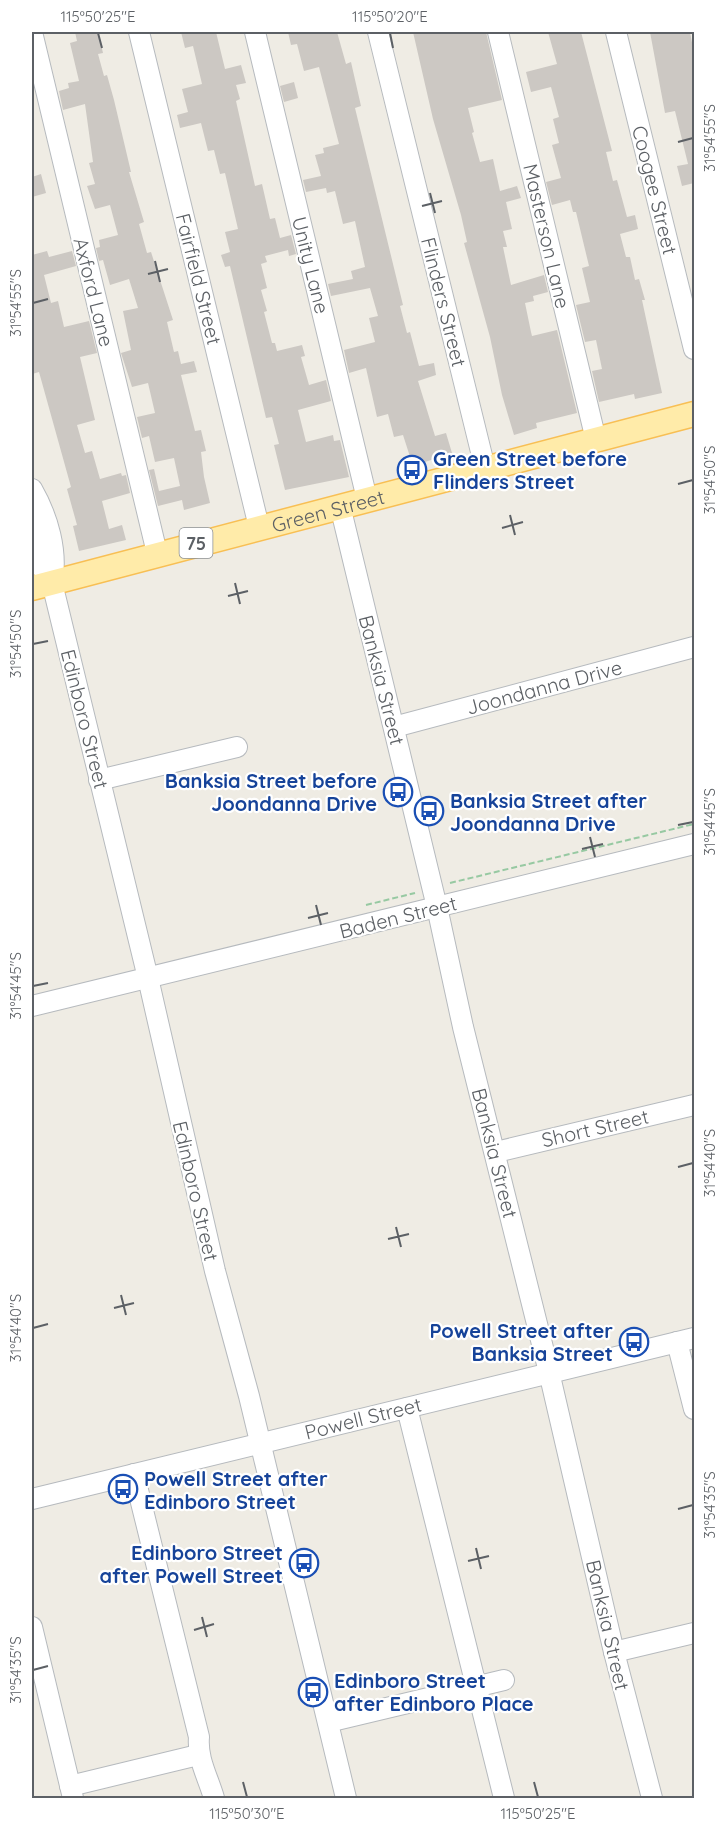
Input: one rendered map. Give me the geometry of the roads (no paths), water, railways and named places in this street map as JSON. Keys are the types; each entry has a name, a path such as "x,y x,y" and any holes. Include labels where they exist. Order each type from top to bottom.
{"main road":[{"name":"Green Street","path":"42,586 157,553 694,414"}],"street":[{"name":"Axford Lane","path":"32,32 157,553"},
{"name":"Fairfield Street","path":"139,32 260,527"},
{"name":"Unity Lane","path":"255,32 367,499"},
{"name":"Flinders Street","path":"378,32 484,468"},
{"name":"Masterson Lane","path":"498,32 596,440"},
{"name":"Coogee Street","path":"616,32 694,349"},
{"name":"Edinboro Street","path":"32,489 42,507 56,561 42,586"},
{"name":"Banksia Street","path":"340,506 437,907 463,1027 496,1152 521,1266 549,1372 614,1652 652,1798"},
{"name":"Edinboro Street","path":"32,526 42,586 99,780 148,978 215,1271 261,1443 346,1798"},
{"name":"Joondanna Drive","path":"394,727 694,647"},
{"path":"99,780 237,747"},
{"name":"Baden Street","path":"32,1006 694,843"},
{"name":"Short Street","path":"496,1152 694,1105"},
{"path":"686,1340 694,1409"},
{"name":"Powell Street","path":"32,1499 686,1340"},
{"path":"407,1408 504,1798"},
{"path":"134,1474 199,1737 198,1755 207,1773 214,1798"},
{"path":"32,1627 72,1792 198,1755"},
{"path":"614,1652 694,1632"},
{"path":"328,1722 504,1680"}],"place":[{"name":"Green Street before Flinders Street","path":"412,470"},
{"name":"Banksia Street before Joondanna Drive","path":"398,792"},
{"name":"Banksia Street after Joondanna Drive","path":"429,811"},
{"name":"Powell Street after Banksia Street","path":"634,1342"},
{"name":"Powell Street after Edinboro Street","path":"123,1489"},
{"name":"Edinboro Street after Powell Street","path":"304,1563"},
{"name":"Edinboro Street after Edinboro Place","path":"313,1692"}]}
